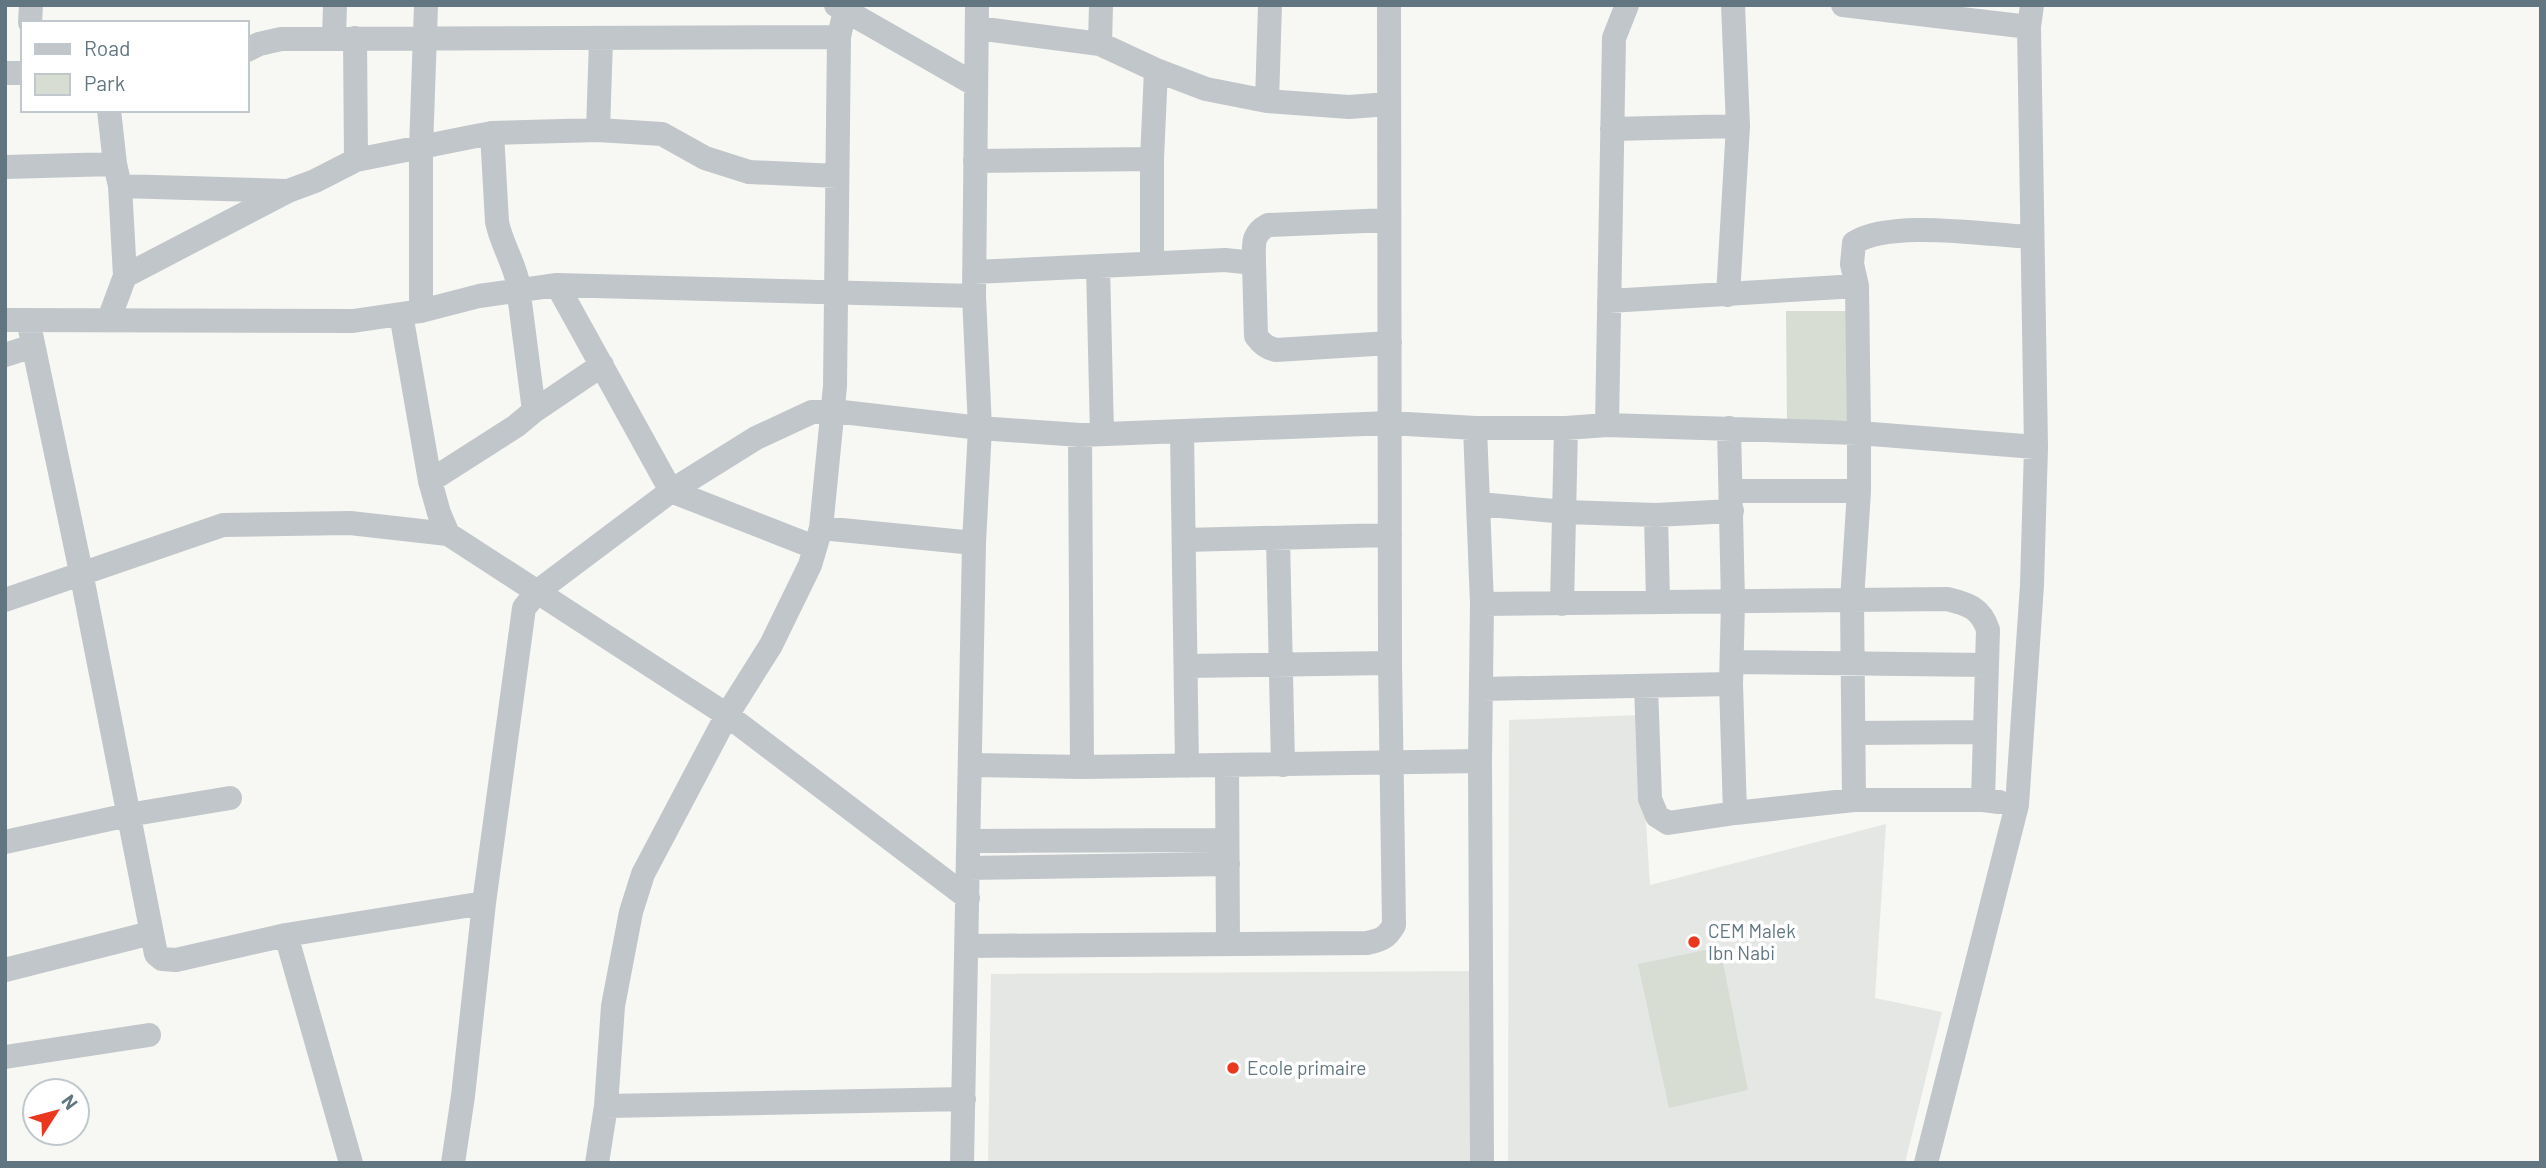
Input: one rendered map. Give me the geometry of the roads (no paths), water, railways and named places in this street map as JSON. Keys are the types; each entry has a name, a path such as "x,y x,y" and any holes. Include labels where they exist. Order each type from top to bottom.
{"street":[{"path":"335,5 345,38 356,160"},
{"path":"426,5 411,313 430,481 448,534"},
{"path":"1100,44 1101,5"},
{"path":"1267,101 1270,5"},
{"path":"967,946 1367,943 1383,940 1394,925 1390,763 1389,5"},
{"path":"1607,425 1614,38 1627,5"},
{"path":"1728,295 1738,126 1733,5"},
{"path":"1843,5 2031,16 2036,447 2032,586 2017,805 1926,1163"},
{"path":"597,1163 606,1106 613,1006 631,912 643,874 727,715 771,645 810,565 818,538 834,411 839,37 842,7 976,85"},
{"path":"962,1163 974,543 979,429 974,296 977,17 1100,44 1206,89 1267,101 1349,107 1389,104"},
{"path":"248,50 281,39 426,37 601,40 839,37"},
{"path":"598,130 601,40"},
{"path":"1152,263 1152,159 1156,70"},
{"path":"109,112 125,276 109,319"},
{"path":"1612,129 1738,126"},
{"path":"125,276 288,191 316,181 356,160 492,133 598,130 662,134 705,158 749,172 837,176"},
{"path":"492,133 497,222 499,233 513,263 534,411"},
{"path":"975,161 1152,159"},
{"path":"5,167 288,191"},
{"path":"1389,220 1268,225 1258,230 1253,238 1256,337 1261,344 1276,350 1390,343"},
{"path":"1854,800 1852,600 1860,433 1854,243 1865,236 1901,229 2032,237"},
{"path":"974,271 1225,260 1254,262"},
{"path":"1082,767 1098,266"},
{"path":"557,285 671,491 818,538 974,543"},
{"path":"17,320 353,321 411,313 479,296 557,285 974,296"},
{"path":"1609,301 1857,286"},
{"path":"17,320 33,346 81,572 156,954 168,960 286,935 484,903"},
{"path":"5,355 33,346"},
{"path":"430,481 516,426 602,365"},
{"path":"453,1163 484,903 524,608 538,591 671,491 786,422 812,412 834,411 979,429 1091,435 1390,423 1475,428 1607,425 1860,433 2036,447"},
{"path":"1475,428 1482,604 1479,761 1482,1163"},
{"path":"1562,604 1566,428"},
{"path":"1729,428 1735,813"},
{"path":"1182,432 1187,766"},
{"path":"1479,504 1565,512 1656,515 1732,501 1859,491"},
{"path":"1656,515 1658,601"},
{"path":"5,600 223,525 350,523 448,534 727,715 968,898"},
{"path":"1184,540 1390,535"},
{"path":"1278,538 1283,765"},
{"path":"1482,604 1947,599 1968,603 1978,610 1988,630 1983,800"},
{"path":"1186,666 1390,663"},
{"path":"1480,689 1646,686 1731,673 1854,664 1987,665"},
{"path":"1646,686 1650,799 1657,816 1668,822 1854,800 1983,800 2017,805"},
{"path":"1855,733 1985,732"},
{"path":"970,765 1082,767 1479,761"},
{"path":"1227,765 1228,944"},
{"path":"5,842 128,815 230,798"},
{"path":"969,841 1227,852"},
{"path":"968,868 1227,852"},
{"path":"5,971 151,933"},
{"path":"286,935 351,1163"},
{"path":"5,1057 149,1035"},
{"path":"606,1106 964,1099"}],"place":[{"name":"CEM Malek Ibn Nabi","path":"1694,942"},
{"name":"Ecole primaire","path":"1233,1068"}]}
